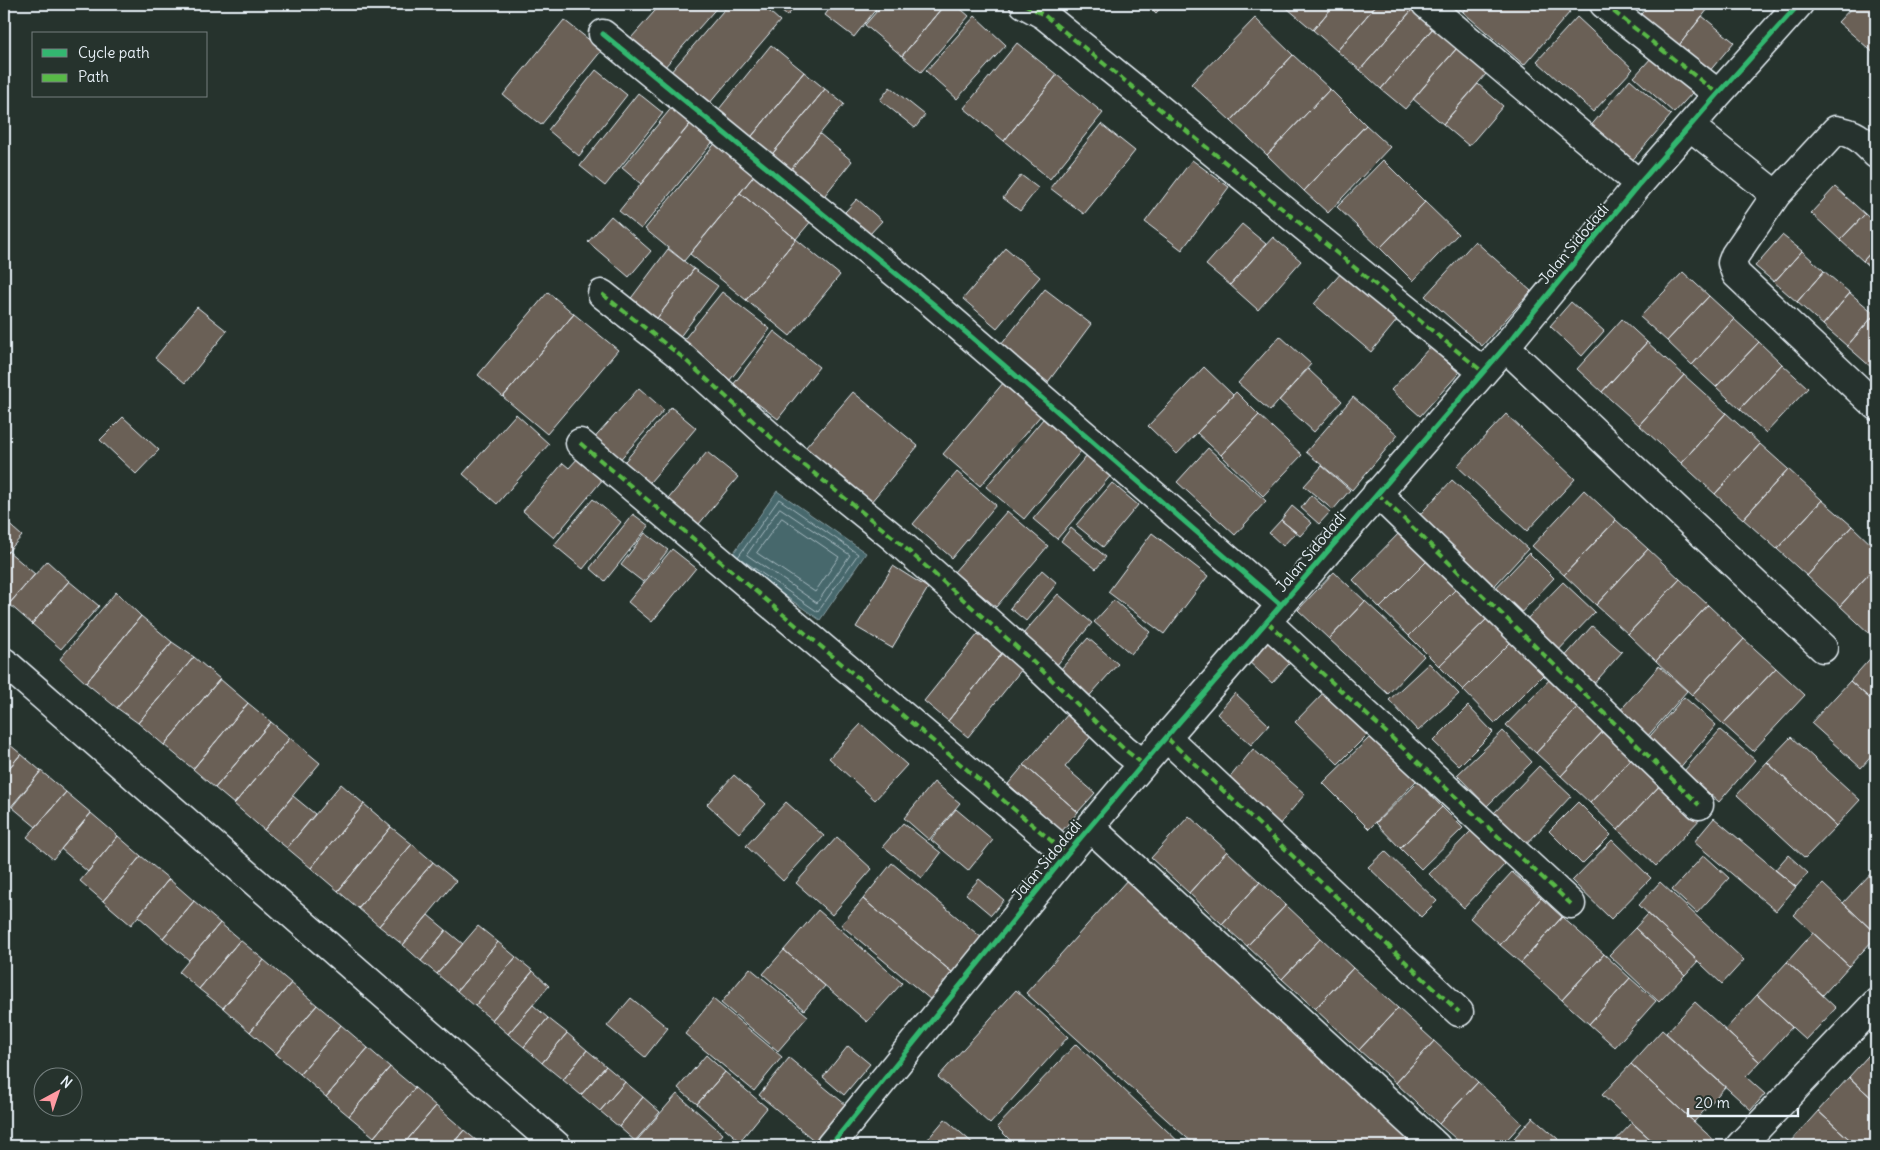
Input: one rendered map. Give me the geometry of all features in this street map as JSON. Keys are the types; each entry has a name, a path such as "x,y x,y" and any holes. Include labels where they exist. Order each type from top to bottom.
{"street":[{"path":"1024,4 1044,15 1483,372"},
{"path":"1426,4 1639,184"},
{"path":"1604,4 1718,94"},
{"name":"Jalan Sidodadi","path":"836,1144 1067,854 1505,347 1639,184 1799,4"},
{"path":"603,34 932,303 1274,613 1571,904"},
{"path":"1691,127 1776,195"},
{"path":"1876,154 1850,132 1836,130 1776,195 1735,255 1732,263 1736,274 1876,406"},
{"path":"602,294 682,357 783,448 894,538 1029,658 1124,749 1144,764"},
{"path":"1505,347 1823,648"},
{"path":"580,443 1067,854"},
{"path":"1377,493 1698,805"},
{"path":"4,662 556,1146"},
{"path":"1167,738 1459,1012"},
{"path":"1090,828 1436,1146"},
{"path":"1740,1146 1876,1003"}],"water":[{"path":"777,491 866,553 820,620 730,558"}],"building":[{"path":"661,4 720,4 663,69 624,46"},
{"path":"729,4 761,4 780,21 702,112 664,80"},
{"path":"773,4 798,4 787,16"},
{"path":"833,4 880,4 854,37 825,15"},
{"path":"883,4 945,4 902,56 865,25"},
{"path":"945,4 955,4 969,16 921,72 902,56"},
{"path":"1147,4 1164,4 1156,13"},
{"path":"1282,4 1293,4 1288,9"},
{"path":"1293,4 1335,4 1313,30 1288,9"},
{"path":"1335,4 1377,4 1337,51 1313,30"},
{"path":"1377,4 1417,4 1360,70 1337,51"},
{"path":"1417,4 1439,21 1381,89 1360,70"},
{"path":"1454,4 1470,4 1463,12"},
{"path":"1470,4 1560,4 1570,12 1524,65 1463,12"},
{"path":"1649,4 1712,4 1672,54 1634,23"},
{"path":"1855,4 1870,4 1876,10 1876,55 1838,22"},
{"path":"975,16 1006,45 957,99 926,71"},
{"path":"1702,16 1734,42 1708,73 1677,48"},
{"path":"1577,17 1633,69 1593,112 1537,61"},
{"path":"1255,18 1293,55 1231,121 1191,84"},
{"path":"564,20 602,50 541,125 503,95"},
{"path":"1439,21 1463,41 1405,109 1381,89"},
{"path":"1463,41 1492,67 1443,124 1413,99"},
{"path":"1017,43 1057,75 1004,141 964,108"},
{"path":"771,45 804,72 744,146 711,119"},
{"path":"1293,55 1330,89 1267,155 1231,121"},
{"path":"1652,57 1693,92 1674,113 1634,77"},
{"path":"596,70 627,95 579,156 548,130"},
{"path":"804,72 825,89 765,163 744,146"},
{"path":"1057,75 1103,113 1050,179 1004,141"},
{"path":"1630,79 1671,115 1630,163 1589,128"},
{"path":"1478,84 1503,106 1469,146 1443,124"},
{"path":"890,87 925,115 915,128 880,100"},
{"path":"825,89 844,104 784,178 765,163"},
{"path":"1330,89 1366,125 1304,191 1267,155"},
{"path":"638,93 663,113 605,186 580,166"},
{"path":"673,106 692,122 641,184 622,168"},
{"path":"698,114 720,133 641,229 619,211"},
{"path":"1101,124 1135,151 1084,214 1050,188"},
{"path":"1366,125 1390,147 1328,213 1304,191"},
{"path":"820,134 852,161 817,205 784,178"},
{"path":"717,141 756,173 684,261 645,229"},
{"path":"1192,160 1229,187 1182,250 1145,222"},
{"path":"1383,160 1425,202 1380,248 1337,207"},
{"path":"761,167 817,214 796,239 740,193"},
{"path":"1021,175 1038,188 1020,211 1003,198"},
{"path":"1835,187 1865,214 1840,240 1811,213"},
{"path":"740,193 796,239 746,300 690,254"},
{"path":"857,199 882,221 869,235 845,212"},
{"path":"1425,202 1458,234 1413,281 1380,248"},
{"path":"1865,214 1876,224 1876,247 1863,261 1840,240"},
{"path":"611,216 651,251 629,277 588,242"},
{"path":"1242,224 1266,244 1230,285 1206,265"},
{"path":"1782,235 1802,251 1774,282 1755,266"},
{"path":"1273,237 1301,261 1258,310 1230,285"},
{"path":"796,239 840,275 790,336 746,300"},
{"path":"1475,241 1531,291 1482,346 1425,296"},
{"path":"1876,247 1876,273 1863,261"},
{"path":"1006,248 1040,277 997,328 963,299"},
{"path":"668,249 694,269 655,321 629,301"},
{"path":"1802,251 1824,271 1797,302 1774,282"},
{"path":"694,269 718,286 679,338 655,321"},
{"path":"1824,271 1850,293 1823,325 1797,302"},
{"path":"1342,272 1398,319 1371,352 1314,304"},
{"path":"1683,272 1709,296 1667,341 1640,317"},
{"path":"1045,289 1091,324 1048,382 1001,345"},
{"path":"548,292 574,314 503,397 478,375"},
{"path":"722,292 770,329 730,380 682,342"},
{"path":"1850,293 1875,314 1847,346 1823,325"},
{"path":"1709,296 1734,319 1692,365 1667,341"},
{"path":"1571,302 1604,331 1582,356 1550,326"},
{"path":"197,307 227,331 185,383 155,358"},
{"path":"574,314 618,350 547,434 503,397"},
{"path":"1875,314 1876,364 1872,368 1847,346"},
{"path":"1622,319 1647,342 1602,392 1577,369"},
{"path":"1734,319 1759,342 1716,387 1692,365"},
{"path":"774,331 819,367 778,419 733,385"},
{"path":"1280,336 1311,364 1270,411 1238,383"},
{"path":"1647,342 1684,375 1639,425 1602,392"},
{"path":"1759,342 1782,364 1740,409 1716,387"},
{"path":"1430,347 1459,373 1420,416 1391,390"},
{"path":"1782,364 1808,388 1766,433 1740,409"},
{"path":"1204,367 1233,395 1177,454 1148,426"},
{"path":"1308,369 1342,401 1314,432 1279,400"},
{"path":"1684,375 1726,413 1681,463 1639,425"},
{"path":"1004,382 1042,414 980,486 943,454"},
{"path":"639,388 664,410 616,464 591,442"},
{"path":"853,392 918,446 865,509 800,454"},
{"path":"1236,392 1259,415 1221,455 1197,433"},
{"path":"1353,397 1398,435 1352,490 1306,452"},
{"path":"671,407 696,428 645,488 620,467"},
{"path":"1726,413 1760,444 1715,494 1681,463"},
{"path":"516,414 549,444 497,504 463,474"},
{"path":"1506,414 1575,479 1527,531 1457,466"},
{"path":"1259,415 1302,455 1263,496 1221,455"},
{"path":"123,417 159,450 136,474 100,440"},
{"path":"1043,419 1081,451 1024,519 986,487"},
{"path":"1760,444 1788,469 1743,519 1715,494"},
{"path":"1208,448 1266,501 1235,535 1177,482"},
{"path":"707,452 738,477 694,530 664,504"},
{"path":"1088,454 1112,474 1057,539 1033,519"},
{"path":"578,458 603,479 554,538 523,511 563,463 569,468"},
{"path":"1322,466 1350,490 1333,510 1304,486"},
{"path":"1788,469 1822,500 1777,549 1743,519"},
{"path":"957,472 996,505 952,558 913,524"},
{"path":"1452,480 1528,549 1488,593 1411,524"},
{"path":"1112,483 1138,505 1103,547 1076,525"},
{"path":"1584,490 1616,520 1564,575 1532,546"},
{"path":"1311,495 1330,512 1319,524 1301,508"},
{"path":"593,499 621,522 583,569 554,545"},
{"path":"1822,500 1852,526 1807,576 1777,549"},
{"path":"1292,506 1312,523 1300,536 1281,520"},
{"path":"1007,511 1048,546 996,607 954,572"},
{"path":"633,514 649,526 605,581 590,568"},
{"path":"4,520 22,536 4,556"},
{"path":"1281,520 1296,532 1283,546 1269,533"},
{"path":"1616,520 1648,549 1596,605 1564,575"},
{"path":"1406,526 1434,554 1380,608 1353,580"},
{"path":"1852,526 1876,549 1876,566 1840,606 1807,576"},
{"path":"1071,528 1106,557 1096,569 1061,541"},
{"path":"645,533 668,550 643,582 621,565"},
{"path":"1152,533 1208,576 1164,634 1108,592"},
{"path":"672,549 696,568 652,622 628,602"},
{"path":"1648,549 1680,579 1628,634 1596,605"},
{"path":"8,551 35,574 9,604 4,599 4,556"},
{"path":"1529,553 1554,578 1515,619 1490,594"},
{"path":"1434,554 1462,583 1409,636 1380,608"},
{"path":"47,561 69,581 32,624 9,604"},
{"path":"893,566 928,588 892,648 856,627"},
{"path":"1876,566 1876,631 1872,636 1840,606"},
{"path":"1042,570 1057,583 1026,621 1010,608"},
{"path":"1334,572 1365,601 1329,639 1298,610"},
{"path":"1680,579 1708,605 1656,661 1628,634"},
{"path":"69,581 99,606 61,649 32,624"},
{"path":"1563,582 1595,612 1554,655 1522,624"},
{"path":"1462,583 1493,613 1439,666 1409,636"},
{"path":"116,592 141,616 86,683 60,659"},
{"path":"1058,594 1092,623 1051,672 1016,642"},
{"path":"1114,600 1150,632 1131,654 1094,622"},
{"path":"1365,601 1424,656 1388,694 1329,639"},
{"path":"1708,605 1744,639 1692,695 1656,661"},
{"path":"1493,613 1516,637 1463,690 1439,666"},
{"path":"141,616 172,642 117,708 86,683"},
{"path":"1592,626 1622,652 1591,687 1561,661"},
{"path":"1273,632 1298,654 1272,683 1247,660"},
{"path":"978,634 1002,653 948,721 924,701"},
{"path":"1516,637 1549,669 1495,723 1463,690"},
{"path":"1088,638 1118,664 1084,702 1054,677"},
{"path":"1744,639 1776,668 1723,724 1692,695"},
{"path":"172,642 194,657 138,723 117,708"},
{"path":"1876,652 1876,704 1850,681"},
{"path":"1002,653 1022,669 968,737 948,721"},
{"path":"194,657 220,679 164,745 138,723"},
{"path":"1429,663 1459,694 1418,731 1389,700"},
{"path":"1659,666 1687,691 1646,738 1618,713"},
{"path":"1776,668 1805,695 1753,751 1723,724"},
{"path":"1554,675 1583,702 1536,753 1506,725"},
{"path":"220,679 248,703 193,769 164,745"},
{"path":"1850,681 1876,704 1876,751 1861,768 1811,723"},
{"path":"1326,690 1369,733 1338,764 1295,722"},
{"path":"1235,693 1269,725 1251,745 1217,714"},
{"path":"1684,697 1716,725 1678,770 1645,742"},
{"path":"1583,702 1608,726 1561,776 1536,753"},
{"path":"248,703 271,722 215,788 193,769"},
{"path":"1468,706 1493,732 1459,766 1433,741"},
{"path":"1069,713 1093,734 1065,767 1095,793 1078,812 1024,765"},
{"path":"271,722 290,738 234,804 215,788"},
{"path":"861,724 907,765 875,800 829,758"},
{"path":"1608,726 1637,753 1590,803 1561,776"},
{"path":"1720,730 1755,760 1719,802 1684,771"},
{"path":"1503,731 1532,762 1487,806 1457,775"},
{"path":"1373,734 1418,779 1369,829 1323,783"},
{"path":"1791,737 1860,800 1836,826 1767,762"},
{"path":"290,738 320,763 264,830 234,804"},
{"path":"4,740 21,754 4,774"},
{"path":"1253,749 1305,794 1274,831 1222,787"},
{"path":"1637,753 1665,780 1618,830 1590,803"},
{"path":"21,754 41,771 4,815 4,774"},
{"path":"1767,762 1836,826 1805,858 1737,795"},
{"path":"1024,765 1078,812 1062,831 1008,784"},
{"path":"1539,766 1571,796 1525,846 1492,815"},
{"path":"41,771 66,792 36,827 12,807"},
{"path":"734,775 766,804 739,833 707,804"},
{"path":"1665,780 1703,816 1656,866 1618,830"},
{"path":"934,782 960,803 929,840 904,818"},
{"path":"1418,782 1442,807 1400,848 1376,823"},
{"path":"341,784 364,804 311,868 287,848"},
{"path":"66,792 91,813 53,859 27,837"},
{"path":"293,796 315,814 287,848 264,830"},
{"path":"786,802 824,836 783,881 746,846"},
{"path":"1578,802 1611,835 1582,864 1549,831"},
{"path":"364,804 391,827 338,891 311,868"},
{"path":"1442,807 1463,828 1421,869 1400,848"},
{"path":"956,809 993,840 968,871 931,840"},
{"path":"91,813 118,836 88,872 61,849"},
{"path":"1189,816 1227,851 1189,893 1151,858"},
{"path":"1714,818 1796,887 1776,911 1694,842"},
{"path":"903,823 941,853 922,878 883,846"},
{"path":"391,827 412,844 358,908 338,891"},
{"path":"1471,831 1505,864 1464,908 1429,874"},
{"path":"118,836 141,856 103,901 80,881"},
{"path":"837,837 872,869 832,915 796,883"},
{"path":"1612,840 1651,878 1611,919 1572,881"},
{"path":"412,844 433,862 379,926 358,908"},
{"path":"1227,851 1260,882 1222,924 1189,893"},
{"path":"1385,851 1437,901 1421,917 1368,867"},
{"path":"1704,855 1729,878 1697,913 1672,890"},
{"path":"1788,855 1808,873 1796,887 1775,870"},
{"path":"141,856 169,879 131,925 103,901"},
{"path":"433,862 456,881 403,945 379,926"},
{"path":"892,863 982,938 953,973 863,899"},
{"path":"1876,870 1876,934 1843,903"},
{"path":"1512,872 1541,898 1500,945 1470,918"},
{"path":"169,879 194,901 163,938 138,916"},
{"path":"979,879 1004,900 991,915 966,894"},
{"path":"1128,879 1427,1146 1196,1146 1026,993"},
{"path":"1260,882 1286,905 1247,946 1222,924"},
{"path":"1660,882 1744,960 1722,984 1639,905"},
{"path":"1823,884 1876,934 1876,937 1849,966 1794,915"},
{"path":"1541,898 1562,917 1521,963 1500,945"},
{"path":"863,899 953,973 931,1000 841,925"},
{"path":"194,901 220,923 189,960 163,938"},
{"path":"1286,905 1321,938 1282,979 1247,946"},
{"path":"818,910 902,983 867,1022 784,950"},
{"path":"1648,914 1698,961 1685,975 1635,928"},
{"path":"428,915 446,930 421,961 403,945"},
{"path":"1562,917 1604,954 1562,1000 1521,963"},
{"path":"220,923 240,940 199,989 179,972"},
{"path":"478,926 498,942 457,991 437,974"},
{"path":"1635,928 1685,975 1659,1002 1609,955"},
{"path":"446,930 463,944 437,974 421,961"},
{"path":"1813,933 1849,966 1823,995 1787,962"},
{"path":"1321,938 1353,968 1315,1009 1282,979"},
{"path":"240,940 264,960 223,1008 199,989"},
{"path":"498,942 516,957 475,1006 457,991"},
{"path":"784,950 825,986 804,1010 763,974"},
{"path":"1604,954 1630,978 1589,1024 1562,1000"},
{"path":"516,957 533,971 492,1020 475,1006"},
{"path":"264,960 291,983 250,1032 223,1008"},
{"path":"1787,962 1836,1008 1806,1040 1757,995"},
{"path":"750,968 808,1016 778,1051 721,1003"},
{"path":"1353,968 1398,1008 1359,1050 1315,1009"},
{"path":"533,971 549,986 508,1034 492,1020"},
{"path":"1630,978 1656,1001 1615,1047 1589,1024"},
{"path":"291,983 317,1005 276,1054 250,1032"},
{"path":"1016,990 1068,1037 990,1124 938,1077"},
{"path":"1757,995 1792,1027 1760,1062 1725,1030"},
{"path":"631,998 668,1028 645,1057 607,1026"},
{"path":"713,999 782,1057 754,1091 685,1034"},
{"path":"1695,1002 1760,1062 1746,1077 1765,1094 1751,1110 1666,1033"},
{"path":"317,1005 341,1025 300,1074 276,1054"},
{"path":"533,1005 548,1018 524,1047 508,1034"},
{"path":"1398,1008 1434,1041 1396,1083 1359,1050"},
{"path":"548,1018 567,1033 542,1063 524,1047"},
{"path":"341,1025 368,1048 326,1097 300,1074"},
{"path":"1662,1030 1725,1087 1694,1122 1631,1064"},
{"path":"567,1033 587,1050 563,1080 542,1063"},
{"path":"1434,1041 1478,1082 1439,1124 1396,1083"},
{"path":"1076,1044 1183,1146 1016,1146 997,1127"},
{"path":"848,1046 870,1064 844,1095 823,1077"},
{"path":"1876,1047 1876,1102 1849,1077"},
{"path":"368,1048 390,1067 349,1116 326,1097"},
{"path":"587,1050 606,1066 581,1095 563,1080"},
{"path":"706,1055 725,1072 697,1104 678,1088"},
{"path":"789,1058 846,1105 816,1142 759,1095"},
{"path":"1631,1064 1717,1143 1715,1146 1658,1146 1602,1095"},
{"path":"606,1066 625,1082 600,1111 581,1095"},
{"path":"390,1067 415,1088 374,1137 349,1116"},
{"path":"725,1072 767,1108 740,1141 697,1104"},
{"path":"1849,1077 1876,1102 1876,1146 1857,1146 1818,1111"},
{"path":"625,1082 643,1097 619,1127 600,1111"},
{"path":"1478,1082 1522,1123 1501,1146 1464,1146 1439,1124"},
{"path":"415,1088 436,1106 402,1146 385,1146 374,1137"},
{"path":"677,1094 723,1134 713,1146 632,1146"},
{"path":"643,1097 660,1112 635,1141 619,1127"},
{"path":"436,1106 464,1130 451,1146 402,1146"},
{"path":"1818,1111 1857,1146 1797,1146 1791,1141"},
{"path":"1533,1117 1566,1146 1507,1146"},
{"path":"945,1119 976,1146 922,1146"},
{"path":"1632,1123 1658,1146 1610,1146"},
{"path":"464,1130 483,1146 451,1146"},
{"path":"1791,1141 1797,1146 1787,1146"}],"marked path":[{"path":"1024,4 1044,15 1483,372"},
{"path":"1604,4 1718,94"},
{"path":"602,294 682,357 783,448 894,538 1029,658 1124,749 1143,764"},
{"path":"580,443 1067,854"},
{"path":"1377,493 1699,805"},
{"path":"1267,622 1571,904"},
{"path":"1167,738 1459,1012"}],"cycle path":[{"path":"830,1146 1067,854 1143,764 1505,347 1639,184 1799,4"},
{"path":"603,34 932,303 1281,605"}]}
